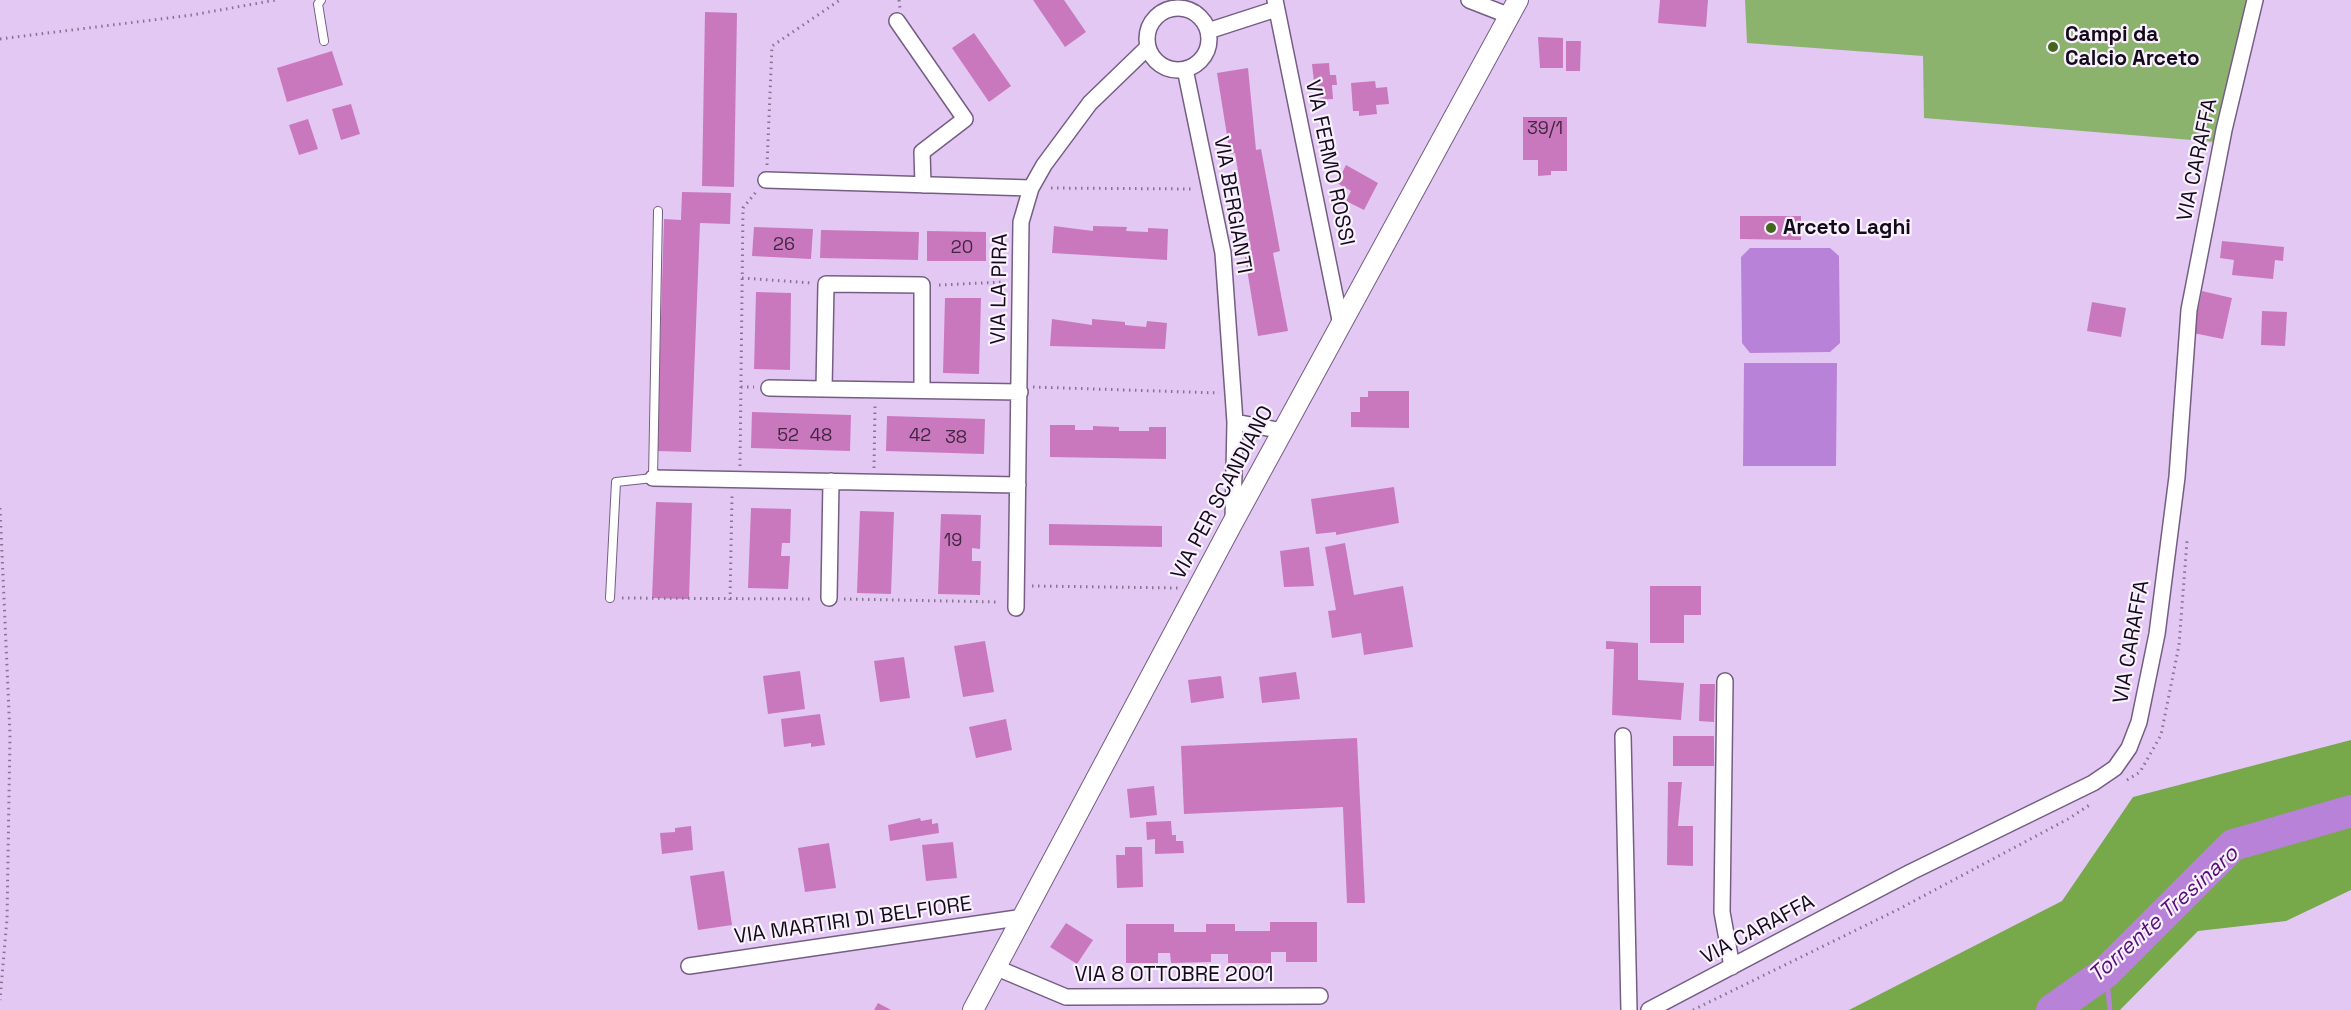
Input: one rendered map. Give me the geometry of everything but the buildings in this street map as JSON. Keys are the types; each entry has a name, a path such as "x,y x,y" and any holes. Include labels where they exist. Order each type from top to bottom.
{"street":[{"path":"1469,0 1514,8"},
{"name":"VIA CARAFFA","path":"1650,1010 1911,872 2093,783 2115,768 2129,748 2139,722 2157,634 2177,477 2189,310 2224,130 2255,0"},
{"name":"VIA FERMO ROSSI","path":"1208,31 1275,4 1341,325"},
{"path":"1170,5 1198,15 1208,31 1209,41 1202,59 1185,69 1166,68 1158,63 1148,47 1149,28 1154,19 1170,5"},
{"name":"VIA PER SCANDIANO","path":"973,1010 1232,524 1514,8"},
{"path":"897,21 965,119 922,152 923,185"},
{"name":"VIA LA PIRA","path":"1016,608 1021,222 1031,188 1044,165 1090,104 1148,47"},
{"name":"VIA BERGIANTI","path":"1185,69 1223,253 1234,422 1232,524"},
{"path":"766,180 1031,188"},
{"path":"824,388 826,284 922,285 922,390"},
{"path":"770,388 1020,389"},
{"path":"1234,422 1283,431"},
{"path":"654,478 1018,485"},
{"path":"829,598 831,481"},
{"path":"1725,681 1722,912 1732,967"},
{"path":"1623,736 1629,1010"},
{"name":"VIA MARTIRI DI BELFIORE","path":"689,966 1024,917"},
{"name":"VIA 8 OTTOBRE 2001","path":"997,968 1066,997 1320,996"}],"lane":[{"path":"321,0 318,4 324,41"},
{"path":"610,598 616,482 654,478 658,211"}],"path":[{"path":"0,39 192,15 276,0"},
{"path":"730,600 736,479 742,208 766,180 772,46 840,0"},
{"path":"1031,188 1211,189"},
{"path":"742,278 826,284"},
{"path":"922,285 1021,281"},
{"path":"1020,389 1232,393"},
{"path":"873,482 875,390"},
{"path":"0,508 10,735 8,919 0,1000"},
{"path":"1016,586 1198,588"}],"green space":[{"path":"1745,0 2251,0 2216,142 1924,118 1923,56 1747,43"},
{"path":"2351,740 2351,890 2286,921 2198,931 2120,1010 1849,1010 2062,901 2133,797"}],"shaded area":[{"path":"1750,248 1830,248 1839,256 1840,343 1830,352 1750,353 1742,343 1741,257"},
{"path":"1744,363 1837,363 1836,466 1743,466"}],"waterway":[{"name":"Torrente Tresinaro","path":"2052,1010 2106,972 2233,845 2351,811"},
{"path":"2106,972 2110,1010"}],"place":[{"name":"Campi da Calcio Arceto","path":"2053,47"},
{"name":"Arceto Laghi","path":"1771,228"}]}
